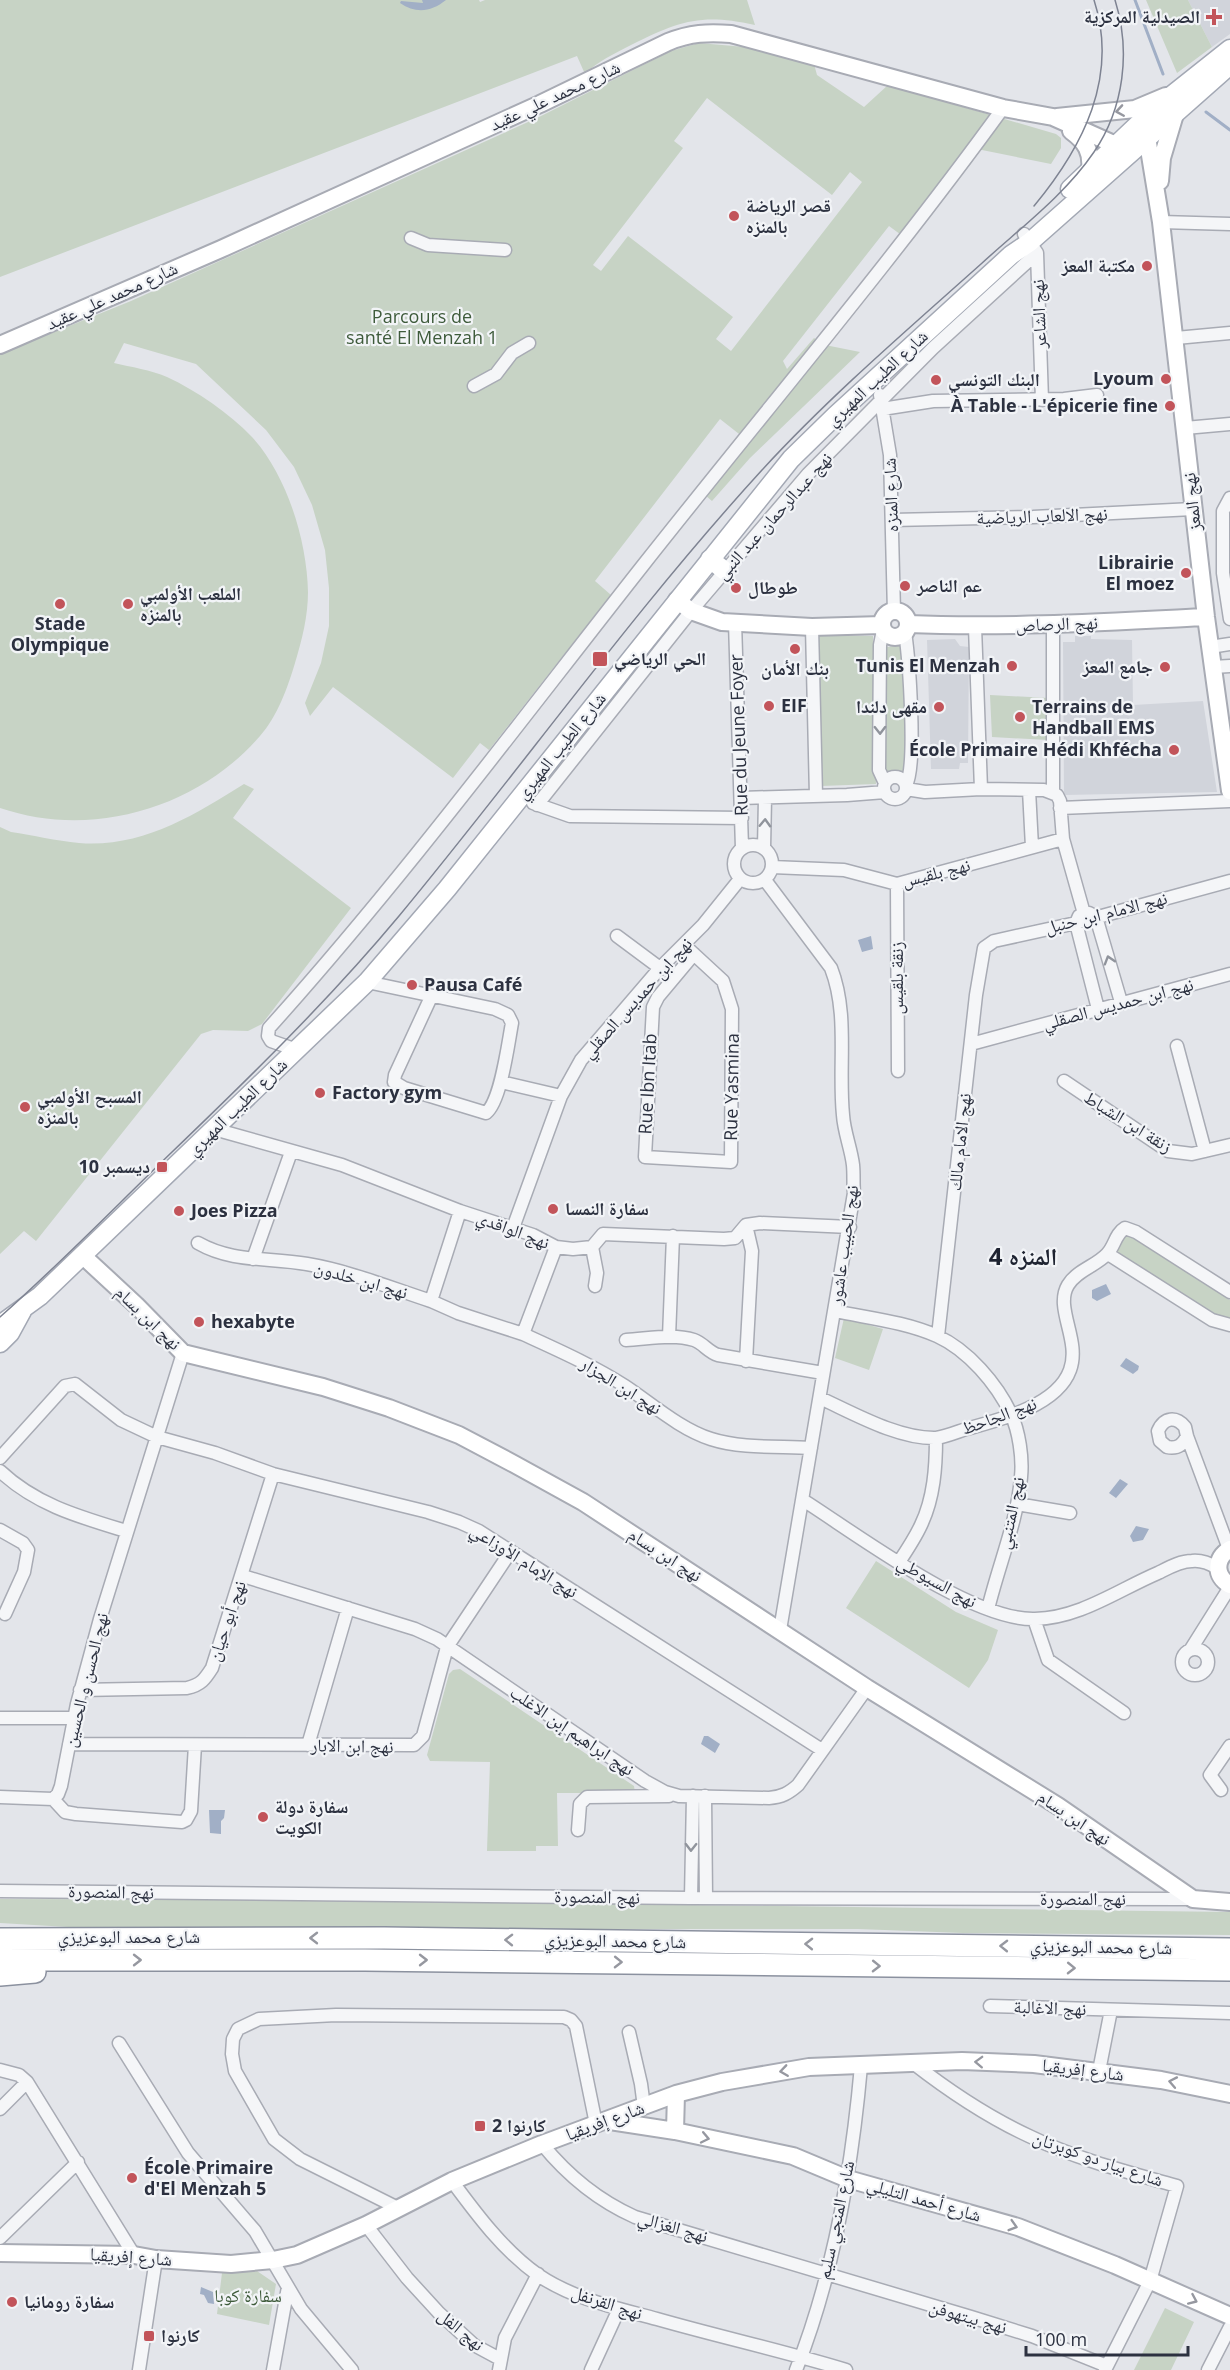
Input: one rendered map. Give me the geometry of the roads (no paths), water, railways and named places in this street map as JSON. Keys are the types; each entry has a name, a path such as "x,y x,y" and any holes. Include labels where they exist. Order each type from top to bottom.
{"highway":[{"name":"شارع محمد البوعزيزي","path":"0,1936 384,1938 1230,1949"},
{"name":"شارع محمد البوعزيزي","path":"0,1960 388,1960 1230,1970"},
{"path":"0,1975 58,1968 79,1960"}],"main road":[{"path":"1030,243 1090,170 1123,149 1152,111 1230,49"},
{"name":"شارع الطيب المهيري","path":"0,1325 40,1296 367,982 447,889 518,799 684,605 710,559 791,459 1011,255 1030,243 1123,149 1147,137 1230,65"},
{"path":"710,559 725,572"},
{"path":"0,1343 10,1333 24,1307"}],"street":[{"name":"شارع محمد علي عقيد","path":"0,345 221,249 540,104 668,42 690,34 731,33 762,40 1003,108 1048,117 1123,149"},
{"path":"1048,117 1135,109 1171,93 1192,80"},
{"path":"297,1050 271,1041 268,1036 269,1028 330,960 461,796 767,409 889,259 1003,108"},
{"name":"نهج المعز","path":"1152,111 1147,137 1176,338 1192,509 1210,647 1222,667 1230,791"},
{"name":"نهج المعز","path":"1160,217 1162,158 1176,111"},
{"path":"1048,117 1081,138 1091,156 1090,170"},
{"path":"1160,217 1230,224"},
{"path":"411,238 428,245 505,250"},
{"name":"نهج الشاعر","path":"1030,243 1042,399"},
{"name":"نهج عبدالرحمان عبد النبي","path":"537,805 684,605 725,572 808,474 882,404 1030,243"},
{"path":"1176,338 1230,333"},
{"path":"474,387 496,374 512,353 530,343"},
{"name":"شارع المنزه","path":"875,380 882,404 890,455 894,612"},
{"path":"882,404 1097,395"},
{"path":"1185,428 1230,424"},
{"path":"1230,498 1223,511 1223,573 1230,619"},
{"name":"نهج الالعاب الرياضية","path":"892,520 1033,517 1192,509"},
{"name":"نهج الرصاص","path":"684,605 722,622 883,628 894,637 906,628 1053,625 1206,617"},
{"path":"894,612 901,613 906,618 911,728 910,775 903,796 895,799 891,798 885,788 879,770 880,645 885,616 894,612"},
{"name":"Rue du Jeune Foyer","path":"735,622 742,848"},
{"path":"1053,625 1053,793 1060,801 1063,839 1083,910 1076,923 1098,1008"},
{"path":"812,627 816,796"},
{"path":"975,627 981,789"},
{"path":"1210,647 1230,645"},
{"path":"885,788 887,780 895,777 903,780 906,787"},
{"path":"906,787 925,792 981,789 1053,793"},
{"path":"741,798 816,796 885,788"},
{"path":"1029,790 1032,847"},
{"path":"764,848 765,798"},
{"path":"518,799 525,799 570,816 742,818"},
{"path":"1060,808 1230,801"},
{"name":"نهج بلقيس","path":"772,867 844,870 897,884 1063,839"},
{"path":"749,845 764,848 771,856 772,867 765,880 757,884 748,884 735,872 733,863 736,855 742,848 749,845"},
{"name":"نهج ابن حمديس الصقلي","path":"513,1228 561,1096 580,1060 740,879"},
{"name":"نهج الحبيب عاشور","path":"765,880 831,968 837,983 842,1023 840,1055 843,1117 853,1166 854,1193 780,1630"},
{"name":"نهج الامام ابن حنبل","path":"984,948 994,941 1076,923 1230,881"},
{"name":"زنقة بلقيس","path":"897,884 898,1071"},
{"path":"1083,910 1096,917 1121,1002"},
{"path":"617,936 660,969"},
{"name":"Rue Yasmina","path":"645,1157 731,1162 732,1009 723,981 684,945"},
{"name":"نهج الامام مالك","path":"938,1336 980,961 984,948"},
{"name":"Rue Ibn Itab","path":"645,1157 653,1007 658,997 694,954"},
{"name":"نهج ابن حمديس الصقلي","path":"971,1044 1230,974"},
{"path":"367,982 495,1009 508,1015 512,1023 501,1082 490,1110 484,1114 404,1088 394,1082 395,1075 431,997"},
{"path":"1177,1046 1205,1151"},
{"name":"زنقة ابن الشباط","path":"1064,1081 1168,1151 1192,1154 1230,1145"},
{"path":"501,1082 561,1096"},
{"name":"نهج الواقدي","path":"214,1130 342,1165 460,1211 513,1228 556,1247 573,1249 592,1247 603,1234 735,1238 746,1225 760,1223 850,1227"},
{"path":"253,1259 291,1152"},
{"name":"نهج ابن خلدون","path":"198,1243 223,1255 305,1263 331,1269 431,1301 460,1211"},
{"path":"746,1225 752,1251 746,1361"},
{"name":"نهج الجاحظ","path":"820,1398 906,1433 936,1438 1012,1415 1040,1402 1059,1386 1070,1371 1074,1349 1066,1317 1065,1292 1077,1275 1108,1254 1119,1231 1125,1228 1131,1229 1230,1292"},
{"path":"669,1337 673,1236"},
{"path":"523,1334 556,1247"},
{"path":"592,1247 597,1273 595,1286"},
{"path":"1108,1254 1204,1316 1230,1325"},
{"name":"نهج ابن بسام","path":"82,1255 183,1353 323,1387 389,1408 459,1435 583,1502 867,1688 1058,1806 1193,1899 1230,1902"},
{"name":"نهج ابن الجزار","path":"431,1301 564,1351 601,1372 668,1416 708,1438 739,1444 811,1448"},
{"name":"نهج المتنبي","path":"835,1311 914,1328 938,1336 961,1352 983,1373 1012,1415 1019,1444 1021,1475 1017,1504 988,1609"},
{"path":"626,1340 669,1337 694,1340 709,1352 746,1361 824,1373"},
{"name":"نهج الحسن و الحسين","path":"53,1799 61,1786 80,1690 126,1531 183,1353"},
{"name":"نهج الإمام الأوزاعي","path":"0,1458 69,1384 80,1387 121,1420 157,1437 215,1453 273,1474 360,1494 459,1522 511,1551 822,1750"},
{"path":"1187,1436 1229,1549 1218,1560 1217,1568 1219,1576 1230,1586 1191,1649"},
{"path":"899,1562 921,1526 930,1502 936,1469 936,1438"},
{"path":"0,1471 20,1489 45,1503 126,1531"},
{"name":"نهج أبو حيان","path":"80,1690 188,1688 203,1682 212,1668 243,1576 273,1474"},
{"name":"نهج السيوطي","path":"803,1500 899,1562 968,1601 1014,1616 1034,1619 1078,1611 1151,1575 1189,1561 1202,1561 1217,1568"},
{"path":"1017,1504 1070,1513"},
{"path":"0,1530 23,1543 28,1550 24,1572 5,1614"},
{"name":"نهج ابن الابار","path":"69,1744 411,1746 417,1744 423,1736 447,1647 511,1551"},
{"name":"نهج ابراهيم إبن الاغلب","path":"243,1576 415,1629 437,1639 608,1753 645,1781 665,1792 679,1796 779,1797 789,1793 798,1785 867,1688"},
{"path":"308,1745 348,1608"},
{"path":"1034,1619 1048,1660 1124,1713"},
{"path":"0,1718 74,1718"},
{"path":"0,1797 53,1799 65,1812 76,1814 182,1822 186,1820 191,1811 195,1745"},
{"path":"1221,1790 1210,1775 1230,1746"},
{"path":"578,1830 580,1804 586,1797 679,1796"},
{"path":"699,1796 706,1898"},
{"path":"691,1898 699,1796"},
{"name":"نهج المنصورة","path":"0,1891 691,1898 1193,1899"},
{"name":"نهج الاغالبة","path":"990,2006 1230,2013"},
{"name":"نهج الاغالبة","path":"1099,2072 1111,2010"},
{"path":"398,2208 300,2159 274,2139 235,2071 231,2054 233,2039 238,2029 259,2019 336,2015 564,2017 576,2026 601,2122"},
{"path":"629,2032 644,2107"},
{"path":"118,2043 188,2153 255,2231 301,2309 352,2370"},
{"name":"شارع إفريقيا","path":"0,2253 134,2255 156,2259 231,2264 297,2255 366,2225 452,2181 542,2144 676,2094 767,2073 809,2067 962,2061 1023,2064 1161,2080 1230,2094"},
{"name":"شارع بيار دو كوبرتان","path":"913,2063 949,2090 1030,2136 1102,2165 1177,2186 1150,2281 1106,2368"},
{"name":"شارع المنجي سليم","path":"796,2370 826,2274 848,2179 861,2066"},
{"path":"0,2070 19,2075 27,2082 134,2255"},
{"path":"0,2109 27,2082"},
{"path":"675,2131 676,2094"},
{"name":"شارع أحمد التليلي","path":"601,2122 675,2131 793,2156 848,2179 1018,2228 1115,2265 1230,2316"},
{"name":"نهج الغزالي","path":"542,2144 575,2180 615,2208 635,2217 826,2274"},
{"path":"0,2238 78,2162"},
{"name":"نهج القرنفل","path":"452,2181 474,2212 504,2244 538,2274 576,2294 619,2309 801,2356 846,2370"},
{"name":"نهج الفل","path":"366,2225 407,2278 440,2313 474,2345 500,2364 505,2338 538,2274"},
{"path":"139,2370 156,2259"},
{"name":"نهج بيتهوفن","path":"826,2274 1032,2336 1106,2368"},
{"path":"273,2370 288,2287"},
{"path":"591,2370 619,2309"},
{"path":"1208,2370 1230,2326"}],"water":[{"path":"422,0 446,0 435,7 423,10 412,9 400,3 401,1 423,3"},
{"path":"871,936 873,949 862,952 858,940"},
{"path":"1106,1284 1111,1294 1097,1301 1092,1298 1092,1290"},
{"path":"1126,1358 1139,1366 1133,1374 1120,1366"},
{"path":"1120,1479 1128,1484 1116,1498 1109,1493"},
{"path":"1136,1526 1149,1529 1143,1540 1133,1542 1130,1536"},
{"path":"704,1736 720,1744 715,1753 701,1744"},
{"path":"209,1810 225,1810 221,1821 221,1834 210,1833"},
{"path":"201,2287 213,2292 214,2304 208,2303 204,2295 200,2294"}],"waterway":[{"path":"1135,0 1163,74"},
{"path":"1206,112 1230,130"}],"tram line":[{"path":"1034,206 1068,160 1092,110 1099,83 1102,56 1101,29 1094,0"},
{"path":"0,1317 231,1095 345,978 399,916 668,578 762,470 841,390 1040,211 1082,168 1104,135 1112,117 1122,79 1123,39 1115,0"}],"place":[{"name":"الصيدلية المركزية","path":"1214,17"},
{"name":"قصر الرياضة بالمنزه","path":"734,216"},
{"name":"مكتبة المعز","path":"1147,266"},
{"name":"Lyoum","path":"1166,379"},
{"name":"البنك التونسي","path":"936,380"},
{"name":"À Table - L'épicerie fine","path":"1170,406"},
{"name":"Librairie El moez","path":"1186,573"},
{"name":"عم الناصر","path":"905,586"},
{"name":"طوطال","path":"736,588"},
{"name":"Stade Olympique","path":"60,604"},
{"name":"الملعب الأولمبي بالمنزه","path":"128,604"},
{"name":"بنك الأمان","path":"795,649"},
{"name":"الحي الرياضي","path":"600,659"},
{"name":"Tunis El Menzah","path":"1012,666"},
{"name":"جامع المعز","path":"1165,667"},
{"name":"EIF","path":"769,706"},
{"name":"مقهى دلندا","path":"939,707"},
{"name":"Terrains de Handball EMS","path":"1020,717"},
{"name":"École Primaire Hédi Khfécha","path":"1174,750"},
{"name":"Pausa Café","path":"412,985"},
{"name":"Factory gym","path":"320,1093"},
{"name":"المسبح الأولمبي بالمنزه","path":"25,1107"},
{"name":"10 ديسمبر","path":"162,1167"},
{"name":"سفارة النمسا","path":"553,1209"},
{"name":"Joes Pizza","path":"179,1211"},
{"name":"hexabyte","path":"199,1322"},
{"name":"سفارة دولة الكويت","path":"263,1817"},
{"name":"كارنوا 2","path":"480,2126"},
{"name":"École Primaire d'El Menzah 5","path":"132,2178"},
{"name":"سفارة رومانيا","path":"12,2302"},
{"name":"كارنوا","path":"149,2336"}],"district":[{"name":"المنزه 4","path":"1023,1257"}],"park label":[{"name":"Parcours de santé El Menzah 1","path":"422,327"},
{"name":"سفارة كوبا","path":"248,2296"}]}
